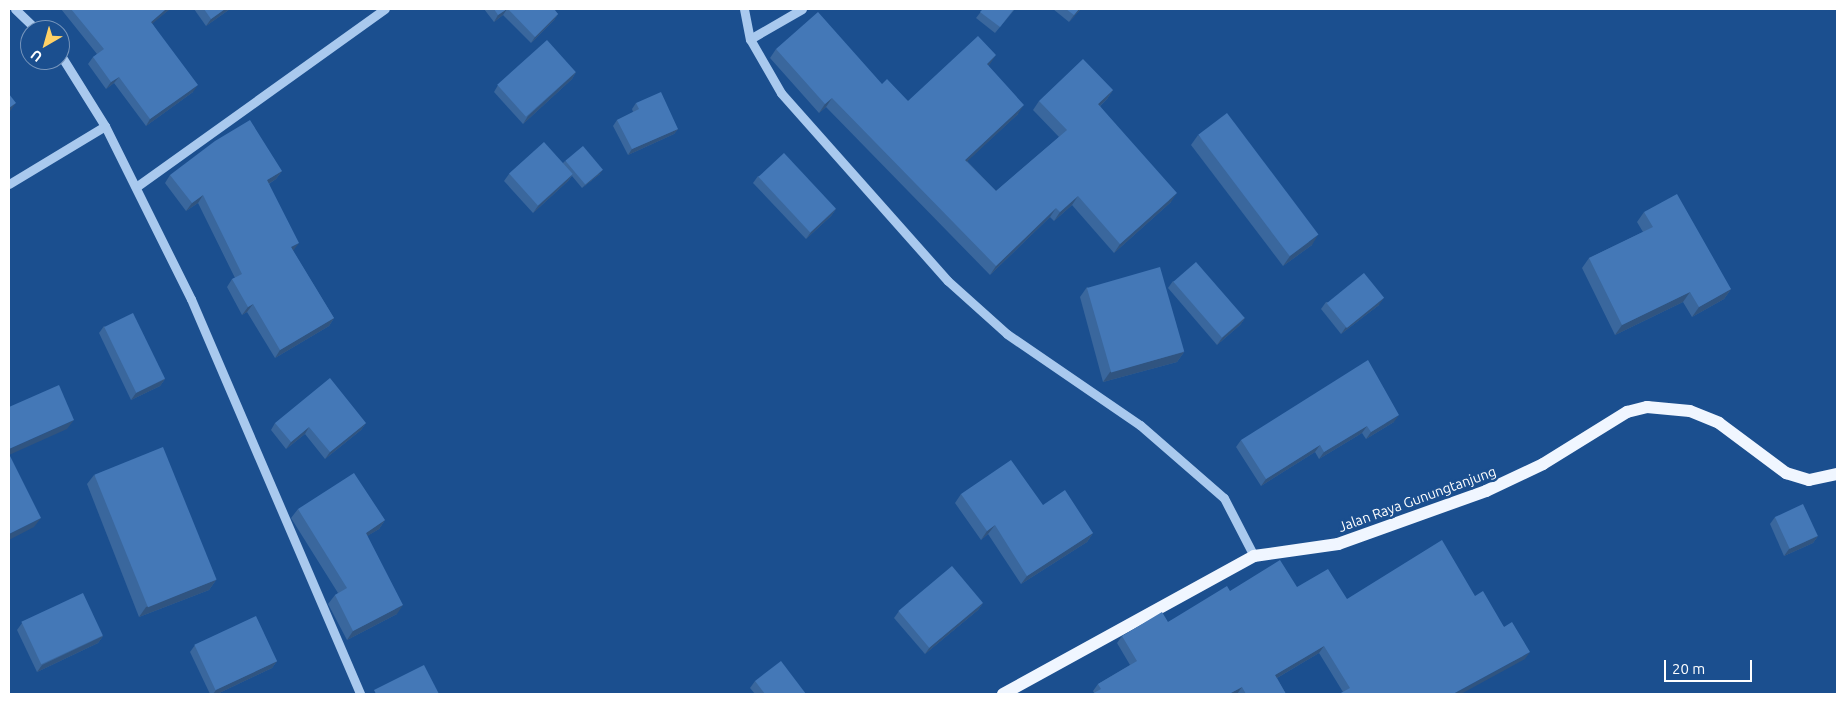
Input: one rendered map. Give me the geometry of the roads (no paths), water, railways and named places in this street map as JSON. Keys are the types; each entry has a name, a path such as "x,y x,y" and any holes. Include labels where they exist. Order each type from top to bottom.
{"main road":[{"name":"Jalan Raya Gunungtanjung","path":"1002,694 1254,556 1338,544 1486,491 1543,464 1627,412 1647,408 1690,411 1719,423 1786,472 1809,480 1837,474"}],"street":[{"path":"15,9 27,20"},
{"path":"136,187 385,9"},
{"path":"744,9 750,39 781,93 948,281 1007,334 1140,425 1224,498 1254,556"},
{"path":"750,39 802,9"},
{"path":"70,70 105,126 191,299 360,694"},
{"path":"9,184 105,126"}]}
